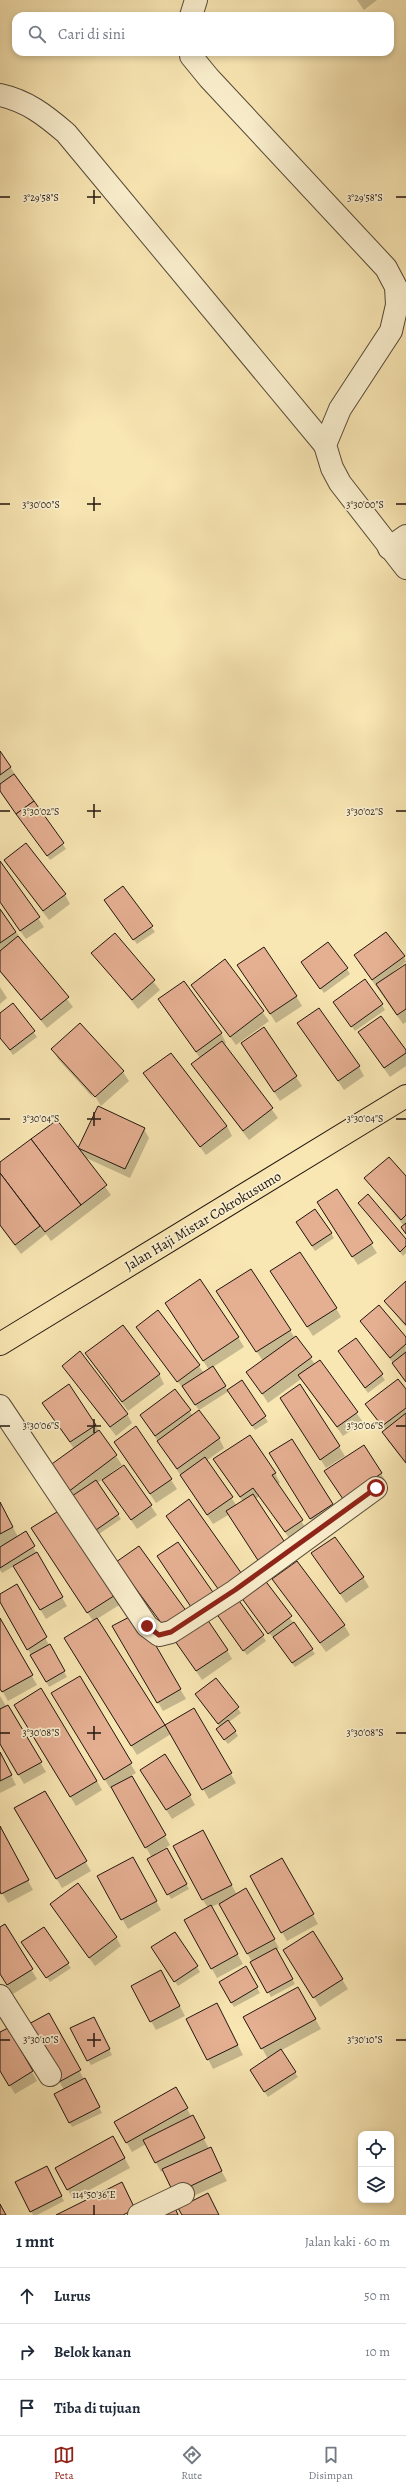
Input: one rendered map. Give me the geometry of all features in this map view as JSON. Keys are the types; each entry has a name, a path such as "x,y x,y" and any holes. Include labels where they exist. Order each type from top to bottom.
{"main road":[{"name":"Jalan Haji Mistar Cokrokusumo","path":"0,1344 406,1096"}],"street":[{"path":"192,12 196,0"},
{"path":"191,56 209,78 386,268 396,287 397,305 391,331 340,409 325,445"},
{"path":"0,95 18,99 42,112 66,133 325,445 332,468 340,483 398,542 406,568"},
{"path":"0,1406 147,1626 159,1635 171,1632 235,1590 376,1488"},
{"path":"0,1996 50,2075"},
{"path":"139,2215 183,2194"}],"building":[{"path":"0,751 11,767 0,775"},
{"path":"14,774 34,801 16,814 0,791 0,784"},
{"path":"34,801 64,843 47,856 16,814"},
{"path":"26,843 66,894 43,911 4,860"},
{"path":"0,861 40,917 20,931 0,902"},
{"path":"123,886 153,926 133,940 104,900"},
{"path":"0,909 16,932 0,943"},
{"path":"386,932 405,956 372,980 354,955"},
{"path":"115,933 155,980 132,1000 91,953"},
{"path":"18,936 69,997 41,1020 0,971 0,951"},
{"path":"328,942 348,968 320,989 301,962"},
{"path":"264,947 297,996 270,1014 237,965"},
{"path":"225,959 264,1011 230,1037 191,985"},
{"path":"406,964 406,1009 397,1015 376,984"},
{"path":"365,979 383,1004 351,1027 333,1002"},
{"path":"184,981 222,1033 196,1052 158,999"},
{"path":"13,1003 35,1031 10,1050 0,1038 0,1013"},
{"path":"319,1008 360,1066 338,1081 297,1023"},
{"path":"381,1016 406,1050 406,1053 384,1068 358,1032"},
{"path":"80,1023 124,1071 95,1097 51,1049"},
{"path":"264,1027 297,1076 274,1092 241,1043"},
{"path":"222,1041 273,1108 243,1131 191,1064"},
{"path":"171,1053 227,1126 200,1147 143,1073"},
{"path":"98,1106 145,1128 125,1169 78,1148"},
{"path":"57,1120 107,1185 81,1205 31,1139"},
{"path":"31,1139 81,1205 45,1232 0,1173 0,1162"},
{"path":"389,1157 406,1176 406,1215 401,1220 364,1178"},
{"path":"0,1173 40,1226 15,1245 0,1225"},
{"path":"337,1189 373,1243 352,1257 317,1202"},
{"path":"368,1194 406,1239 406,1246 400,1252 358,1203"},
{"path":"315,1209 332,1233 312,1246 296,1222"},
{"path":"406,1223 406,1234 401,1227"},
{"path":"300,1252 337,1308 307,1327 270,1271"},
{"path":"251,1269 291,1330 256,1352 216,1291"},
{"path":"200,1279 239,1337 203,1361 165,1303"},
{"path":"406,1281 406,1325 384,1301"},
{"path":"379,1305 406,1337 406,1344 390,1358 360,1321"},
{"path":"158,1310 200,1365 177,1382 136,1327"},
{"path":"123,1325 160,1374 122,1402 85,1353"},
{"path":"296,1336 312,1357 262,1394 246,1372"},
{"path":"356,1338 383,1374 365,1388 338,1351"},
{"path":"80,1351 128,1414 110,1427 62,1366"},
{"path":"406,1352 406,1382 392,1363"},
{"path":"320,1360 358,1412 337,1427 298,1375"},
{"path":"213,1366 226,1386 195,1405 182,1386"},
{"path":"398,1379 406,1389 406,1408 382,1426 365,1404"},
{"path":"242,1380 266,1416 252,1426 227,1390"},
{"path":"69,1384 96,1425 70,1442 42,1403"},
{"path":"300,1384 340,1446 320,1460 280,1398"},
{"path":"175,1389 191,1410 155,1436 140,1415"},
{"path":"199,1410 220,1438 177,1469 157,1441"},
{"path":"406,1413 406,1463 382,1432"},
{"path":"136,1426 172,1479 150,1494 114,1442"},
{"path":"99,1430 117,1455 68,1492 49,1466"},
{"path":"250,1435 276,1473 272,1475 303,1520 285,1532 253,1488 240,1497 213,1459"},
{"path":"292,1439 333,1504 310,1519 269,1453"},
{"path":"364,1445 382,1473 343,1499 324,1471"},
{"path":"205,1457 233,1497 207,1515 180,1475"},
{"path":"124,1465 152,1505 131,1520 102,1480"},
{"path":"96,1480 119,1514 96,1530 72,1496"},
{"path":"253,1494 288,1547 261,1565 226,1511"},
{"path":"189,1499 244,1577 221,1593 166,1516"},
{"path":"0,1502 13,1527 0,1534"},
{"path":"65,1507 120,1592 87,1613 31,1528"},
{"path":"26,1531 35,1546 0,1568 0,1547"},
{"path":"335,1537 364,1577 340,1594 311,1553"},
{"path":"178,1542 217,1598 195,1613 157,1556"},
{"path":"139,1546 187,1612 165,1628 116,1562"},
{"path":"37,1552 63,1597 40,1610 13,1566"},
{"path":"297,1561 345,1625 320,1643 272,1579"},
{"path":"264,1579 292,1616 268,1634 241,1597"},
{"path":"17,1584 47,1637 27,1650 0,1602 0,1594"},
{"path":"237,1598 264,1635 243,1651 216,1613"},
{"path":"137,1613 181,1689 157,1703 112,1626"},
{"path":"0,1618 33,1675 2,1692 0,1689"},
{"path":"97,1618 165,1725 131,1746 64,1638"},
{"path":"207,1619 228,1650 196,1671 175,1641"},
{"path":"294,1622 313,1649 292,1663 273,1637"},
{"path":"50,1644 65,1671 46,1682 30,1655"},
{"path":"80,1676 132,1763 104,1780 51,1693"},
{"path":"216,1678 239,1707 218,1724 195,1694"},
{"path":"41,1688 97,1781 70,1797 14,1705"},
{"path":"8,1705 42,1762 18,1775 0,1744 0,1709"},
{"path":"194,1708 232,1773 202,1790 165,1725"},
{"path":"228,1720 236,1731 224,1740 216,1729"},
{"path":"0,1752 12,1775 0,1781"},
{"path":"165,1754 191,1795 166,1810 140,1770"},
{"path":"132,1776 166,1835 145,1848 111,1787"},
{"path":"45,1791 87,1861 56,1879 14,1808"},
{"path":"0,1826 29,1880 1,1894 0,1891"},
{"path":"203,1830 232,1885 202,1900 173,1846"},
{"path":"167,1848 187,1884 167,1895 147,1859"},
{"path":"133,1857 157,1901 121,1920 97,1876"},
{"path":"282,1858 314,1914 281,1933 250,1876"},
{"path":"78,1883 117,1937 89,1958 50,1904"},
{"path":"246,1888 275,1939 247,1954 219,1904"},
{"path":"211,1905 238,1954 211,1969 184,1920"},
{"path":"5,1924 33,1969 7,1985 0,1974 0,1927"},
{"path":"44,1927 69,1963 46,1978 21,1942"},
{"path":"313,1931 343,1979 313,1998 283,1950"},
{"path":"175,1932 198,1966 174,1982 151,1947"},
{"path":"276,1948 293,1979 267,1993 250,1962"},
{"path":"246,1966 258,1987 231,2003 219,1982"},
{"path":"161,1970 180,2006 150,2022 131,1986"},
{"path":"298,1987 316,2019 261,2049 243,2017"},
{"path":"217,2003 238,2045 207,2060 186,2019"},
{"path":"49,2013 81,2070 59,2082 27,2025"},
{"path":"94,2017 110,2049 87,2061 70,2028"},
{"path":"8,2028 33,2071 9,2086 0,2071 0,2032"},
{"path":"281,2049 296,2072 264,2092 250,2070"},
{"path":"85,2078 100,2107 69,2123 54,2094"},
{"path":"176,2087 188,2108 126,2143 114,2122"},
{"path":"193,2115 205,2138 155,2163 143,2140"},
{"path":"113,2136 125,2158 67,2190 55,2168"},
{"path":"211,2147 222,2171 174,2194 162,2169"},
{"path":"47,2166 62,2196 30,2212 15,2182"},
{"path":"122,2182 135,2209 123,2215 56,2215"},
{"path":"208,2193 219,2215 182,2215 178,2208"},
{"path":"173,2203 178,2215 160,2215"},
{"path":"0,2204 6,2215 0,2215"}],"route":[{"path":"147,1626 159,1635 164,1635 171,1632 235,1590 376,1488"}]}
